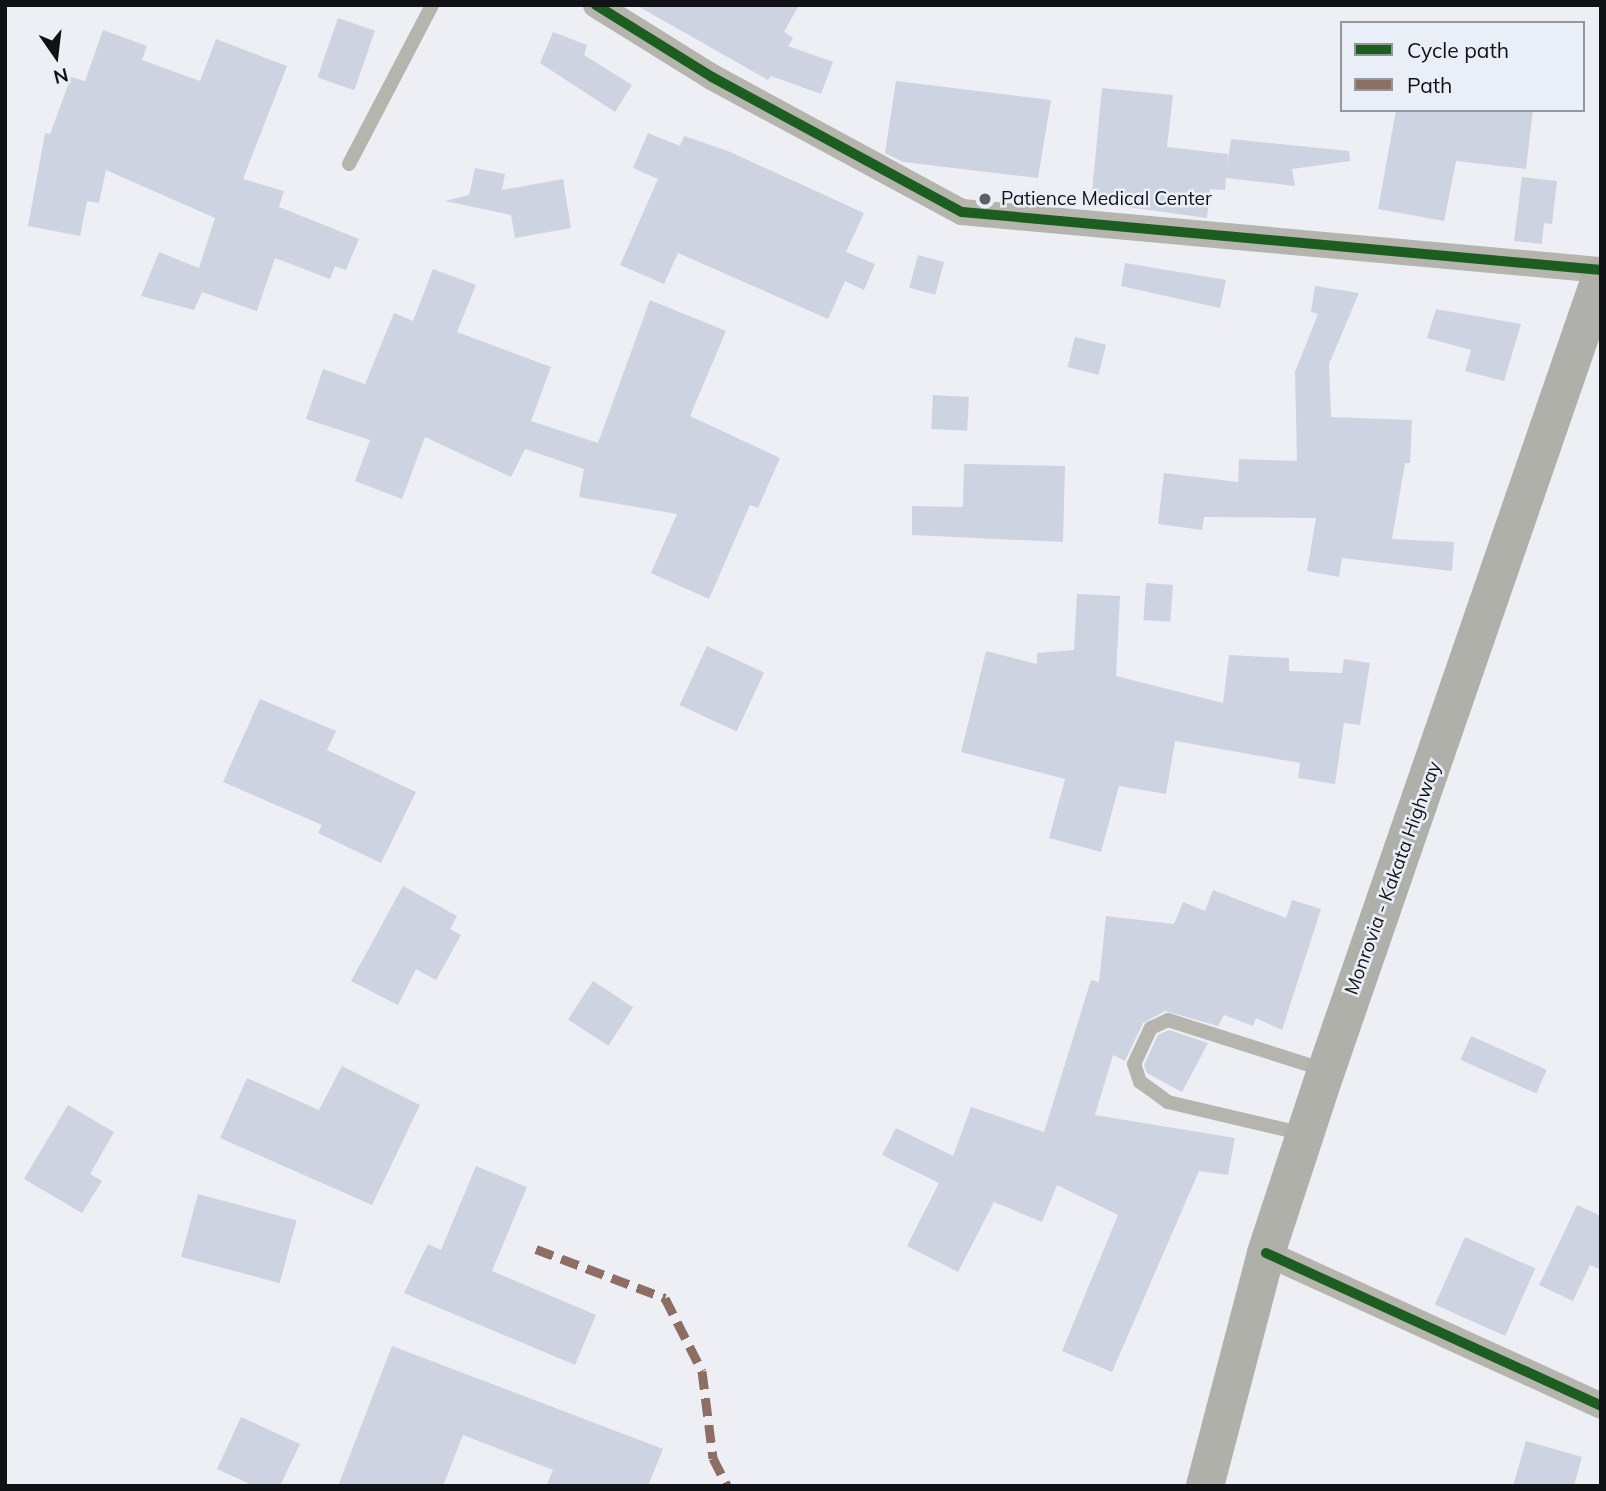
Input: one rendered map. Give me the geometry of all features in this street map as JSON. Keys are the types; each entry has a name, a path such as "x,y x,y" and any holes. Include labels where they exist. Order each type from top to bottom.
{"highway":[{"name":"Monrovia - Kakata Highway","path":"1205,1486 1266,1253 1326,1070 1601,275"}],"street":[{"path":"596,5 712,77 962,212 1601,270"},
{"path":"1266,1253 1601,1406"}],"lane":[{"path":"349,164 432,5"},
{"path":"1305,1134 1168,1102 1140,1082 1133,1064 1151,1028 1168,1020 1326,1070"}],"building":[{"path":"636,5 799,5 784,32 793,38 788,46 833,62 821,94 771,76 768,80"},
{"path":"338,18 375,31 354,90 317,78"},
{"path":"103,30 147,46 142,60 200,81 216,39 287,66 243,179 284,191 279,207 359,239 346,270 335,266 330,279 275,258 257,311 202,292 194,310 141,296 159,252 199,268 215,218 106,170 99,203 87,201 80,236 28,226 45,133 50,134 71,77 85,81"},
{"path":"553,32 587,45 584,55 632,85 615,112 540,63"},
{"path":"896,81 1051,100 1038,178 903,162 885,153"},
{"path":"1102,88 1173,95 1167,147 1228,154 1227,166 1231,139 1349,151 1350,161 1292,169 1295,186 1226,178 1225,190 1210,189 1207,218 1091,202"},
{"path":"1396,112 1533,112 1526,169 1456,161 1444,221 1378,209"},
{"path":"648,133 680,146 684,136 728,151 864,213 846,252 875,264 864,290 845,281 828,319 678,253 664,284 620,265 658,179 633,168"},
{"path":"475,168 505,174 502,190 563,179 571,228 515,238 511,215 445,201 469,195"},
{"path":"1522,177 1557,181 1552,224 1544,223 1542,244 1514,241"},
{"path":"918,255 944,262 935,295 909,288"},
{"path":"1125,263 1226,280 1220,308 1121,286"},
{"path":"433,269 476,285 457,332 551,367 531,421 598,443 650,300 726,331 690,416 780,458 758,508 750,505 709,599 651,573 677,514 579,497 584,469 525,449 511,477 425,437 402,499 355,481 370,440 306,419 323,369 365,384 394,313 413,321"},
{"path":"1315,286 1359,293 1329,364 1331,417 1412,420 1410,463 1405,463 1392,539 1454,542 1452,571 1342,558 1339,577 1307,571 1316,518 1204,517 1202,530 1158,524 1164,473 1238,482 1239,459 1297,461 1295,372 1318,314 1311,312"},
{"path":"1436,309 1521,324 1504,381 1465,371 1471,350 1427,338"},
{"path":"1075,337 1106,345 1099,375 1068,367"},
{"path":"933,395 969,397 967,431 931,429"},
{"path":"964,464 1065,466 1063,542 912,535 912,506 963,507"},
{"path":"1146,583 1173,585 1170,622 1143,620"},
{"path":"1077,594 1120,596 1116,676 1223,703 1229,655 1289,658 1289,671 1342,673 1344,659 1370,663 1360,725 1344,723 1335,784 1298,778 1300,763 1175,741 1166,794 1119,786 1101,852 1049,838 1065,779 961,752 986,651 1037,664 1037,653 1074,650"},
{"path":"707,646 764,673 737,732 680,705"},
{"path":"260,699 336,731 327,750 416,792 381,863 318,833 322,825 223,782"},
{"path":"403,886 457,916 450,929 461,935 436,980 416,969 398,1005 351,981"},
{"path":"1213,890 1286,918 1292,900 1321,909 1282,1030 1256,1018 1253,1026 1224,1015 1218,1026 1165,1011 1143,1023 1125,1061 1113,1055 1095,1115 1235,1138 1228,1175 1199,1171 1112,1372 1062,1351 1118,1215 1057,1185 1042,1222 994,1202 958,1272 907,1246 939,1183 882,1155 896,1128 953,1156 971,1107 1044,1132 1091,980 1099,982 1106,916 1174,924 1183,902 1205,911"},
{"path":"593,981 633,1007 608,1046 568,1020"},
{"path":"1169,1030 1208,1043 1182,1092 1147,1073 1144,1065 1158,1035"},
{"path":"1471,1036 1547,1070 1536,1094 1460,1060"},
{"path":"342,1066 420,1105 372,1205 220,1138 247,1078 319,1110"},
{"path":"68,1105 114,1132 90,1174 102,1181 82,1213 24,1179"},
{"path":"476,1166 527,1187 492,1271 596,1315 575,1365 404,1293 428,1244 441,1250"},
{"path":"198,1194 297,1220 280,1283 181,1257"},
{"path":"1577,1205 1601,1216 1601,1270 1590,1265 1573,1301 1539,1285"},
{"path":"1465,1237 1535,1268 1505,1336 1435,1305"},
{"path":"392,1346 663,1449 648,1486 546,1486 553,1470 463,1435 443,1486 338,1486"},
{"path":"241,1417 300,1444 280,1486 254,1486 217,1469"},
{"path":"1526,1441 1582,1457 1574,1486 1513,1486"}],"marked path":[{"path":"536,1249 665,1298 702,1371 713,1458 727,1486"}],"cycle path":[{"path":"596,5 712,77 962,212 1601,270"},
{"path":"1266,1253 1601,1406"}],"place":[{"name":"Patience Medical Center","path":"985,199"}]}
